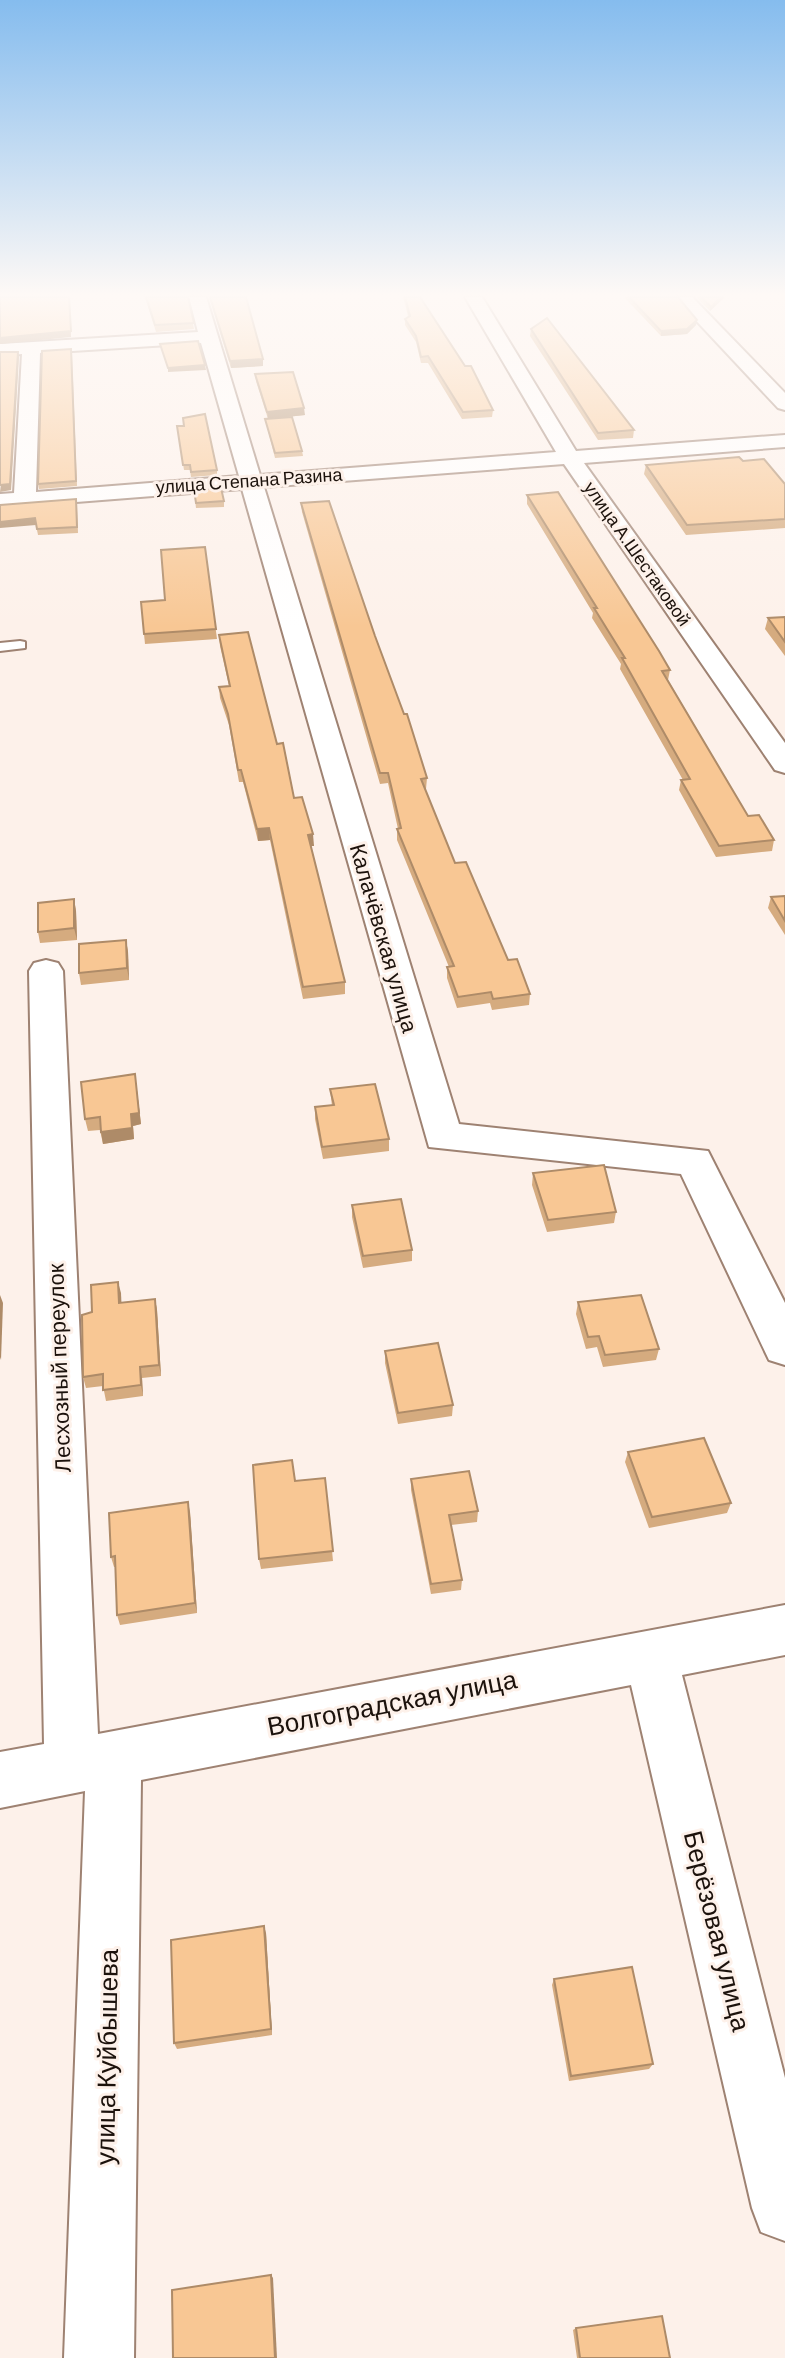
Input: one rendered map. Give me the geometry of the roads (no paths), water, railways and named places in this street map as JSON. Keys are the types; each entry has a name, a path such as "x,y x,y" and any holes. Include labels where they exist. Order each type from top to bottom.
{"street":[{"path":"22,407 25,499"},
{"name":"Калачёвская улица","path":"228,407 443,1137 694,1161 785,1347"},
{"name":"улица А.Шестаковой","path":"539,407 570,458 785,764"},
{"name":"улица Степана Разина","path":"0,501 785,441"},
{"name":"Лесхозный переулок","path":"46,971 93,1761"},
{"name":"Волгоградская улица","path":"0,1780 785,1630"},
{"name":"Берёзовая улица","path":"650,1654 785,2208"},
{"name":"улица Куйбышева","path":"93,1761 99,2358"}],"lane":[{"path":"0,647 20,645"}]}
